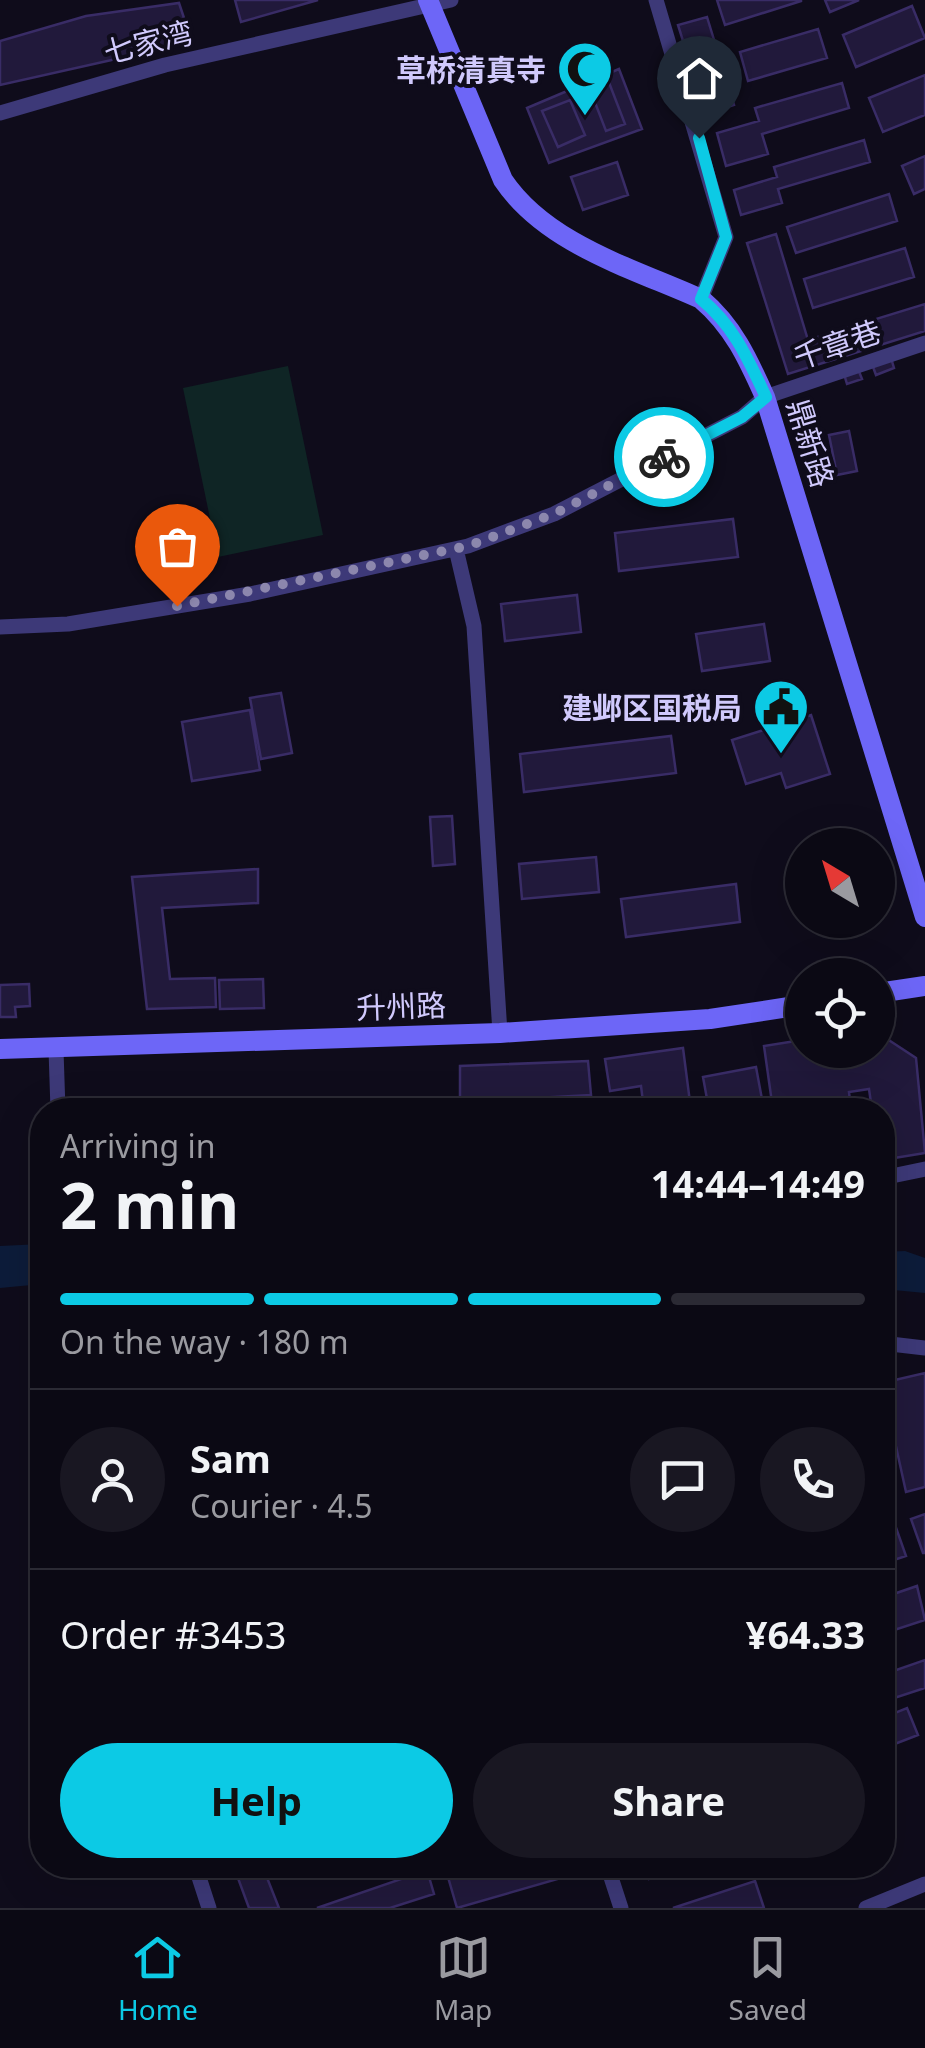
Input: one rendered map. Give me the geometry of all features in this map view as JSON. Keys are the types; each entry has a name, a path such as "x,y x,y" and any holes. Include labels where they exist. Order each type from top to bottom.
{"street":[{"name":"七家湾","path":"0,113 165,65 450,0"},
{"path":"656,0 726,237 701,299"},
{"name":"鼎新路","path":"428,2 503,180 521,207 545,227 701,299 720,315 740,343 766,397 925,917"},
{"name":"千章巷","path":"0,627 68,624 250,594 456,549 554,514 742,417 766,397 925,343"},
{"path":"456,549 474,626 500,1032"},
{"path":"895,990 925,986"},
{"name":"升州路","path":"0,1049 500,1032 710,1019 785,1008"},
{"path":"56,1050 58,1098"},
{"path":"895,1175 925,1169"},
{"path":"895,1345 925,1348"},
{"path":"199,1878 209,1908"},
{"path":"611,1878 621,1908"},
{"path":"866,1908 925,1884"}],"green space":[{"path":"288,366 323,535 218,557 183,388"}],"water":[{"path":"30,1245 30,1285 0,1288 0,1246"},
{"path":"895,1251 925,1258 925,1293 895,1290"}],"building":[{"path":"235,0 318,0 241,22"},
{"path":"717,0 801,0 801,1 725,25"},
{"path":"825,0 859,0 830,12"},
{"path":"179,3 192,42 0,85 0,41 86,16"},
{"path":"912,6 925,38 856,67 843,35"},
{"path":"707,17 734,105 706,114 678,25"},
{"path":"818,29 827,58 748,81 740,52"},
{"name":"草桥清真寺","path":"619,69 642,129 549,163 527,108"},
{"path":"925,75 925,115 883,132 869,98"},
{"path":"608,80 625,124 606,131 589,87"},
{"path":"842,83 849,108 762,134 768,154 726,166 717,133 759,121 755,108"},
{"path":"570,100 585,135 558,147 542,111"},
{"path":"864,140 870,162 778,189 782,203 741,215 734,190 777,177 774,167"},
{"path":"925,156 925,189 914,194 902,166"},
{"path":"617,162 628,195 583,210 571,177"},
{"path":"889,194 897,221 796,253 787,227"},
{"path":"776,234 808,340 925,304 925,331 788,374 747,243"},
{"path":"905,248 914,277 813,308 804,279"},
{"path":"891,358 894,368 876,375 872,364"},
{"path":"858,369 862,379 847,384 844,374"},
{"path":"849,431 857,471 837,475 829,435"},
{"path":"733,519 738,557 619,571 615,533"},
{"path":"577,595 581,632 505,641 501,604"},
{"path":"764,624 770,661 702,671 696,634"},
{"path":"281,693 292,753 261,759 250,698"},
{"path":"250,710 260,770 192,781 182,722"},
{"name":"建邺区国税局","path":"811,715 830,774 786,788 781,773 746,784 732,740"},
{"path":"671,736 676,773 524,792 520,754"},
{"path":"452,816 455,864 433,866 430,817"},
{"path":"596,857 599,892 522,899 519,864"},
{"path":"258,869 258,903 162,908 170,979 215,978 216,1007 147,1009 132,877"},
{"path":"736,884 740,922 626,937 621,899"},
{"path":"263,979 264,1008 220,1009 219,980"},
{"path":"29,984 30,1006 15,1007 16,1017 0,1017 0,985"},
{"path":"785,1043 785,1068 895,1068 895,1044 916,1058 925,1153 895,1158 895,1098 870,1098 869,1089 849,1092 850,1098 771,1098 764,1046"},
{"path":"683,1048 689,1098 642,1098 641,1086 610,1091 605,1059"},
{"path":"588,1061 591,1095 460,1098 460,1066"},
{"path":"756,1067 762,1098 707,1098 703,1077"},
{"path":"925,1373 925,1487 906,1492 895,1442 895,1380"},
{"path":"925,1514 925,1553 923,1553 911,1519"},
{"path":"895,1525 906,1556 895,1560"},
{"path":"917,1586 925,1620 895,1630 895,1594"},
{"path":"925,1660 925,1688 895,1698 895,1670"},
{"path":"907,1708 918,1735 895,1744 895,1713"},
{"path":"238,1878 267,1878 279,1908 249,1908"},
{"path":"404,1878 429,1878 434,1894 390,1908 317,1908"},
{"path":"448,1878 561,1878 457,1908"},
{"path":"755,1881 764,1908 673,1908"}],"way so far":[{"path":"177,606 468,546 554,514 664,457"}],"place":[{"name":"草桥清真寺","path":"585,118"},
{"name":"建邺区国税局","path":"781,756"}],"route":[{"path":"664,457 742,417 766,397 740,343 720,315 701,299 720,261 726,237 699,138"}]}
